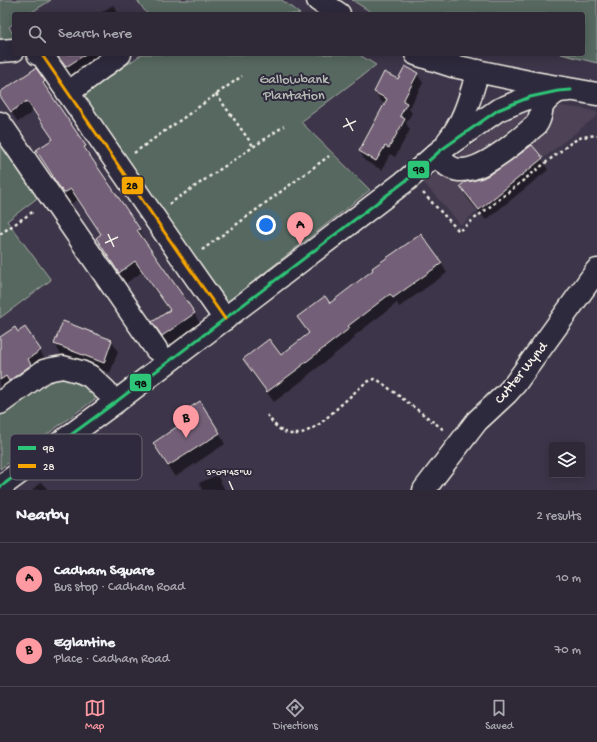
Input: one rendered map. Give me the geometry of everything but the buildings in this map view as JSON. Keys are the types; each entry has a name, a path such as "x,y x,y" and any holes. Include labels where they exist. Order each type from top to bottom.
{"main road":[{"path":"318,0 336,12"},
{"path":"0,51 12,50"},
{"path":"41,56 226,318"},
{"path":"68,93 117,56"},
{"path":"422,56 453,66 564,91 597,94"},
{"path":"72,434 408,179 438,152 454,134 460,124 478,72"},
{"path":"438,152 449,166 458,170 481,165 491,160 536,125 540,120 542,107 549,97 564,91"},
{"path":"438,152 498,110 530,97 564,91"},
{"path":"0,123 156,349"},
{"name":"Cutter Wynd","path":"424,490 477,421 515,384 597,270"},
{"path":"0,403 44,371 52,369 63,368 81,372 90,376 106,390"},
{"path":"0,487 10,480"}],"path":[{"path":"117,165 242,76"},
{"path":"216,94 254,147"},
{"path":"152,215 284,126"},
{"path":"408,179 459,231 572,142 582,137 597,135"},
{"path":"185,262 329,156"},
{"path":"0,234 52,198"},
{"path":"267,415 278,428 284,432 294,434 301,433 316,427 365,383 378,380 461,442"}],"shaded area":[{"path":"559,106 597,112 597,116 510,184 461,225 424,183 499,124 515,115 528,111"}],"green space":[{"path":"0,0 51,0 32,12 12,12 12,25 9,27 12,32 12,44 0,51"},
{"path":"137,0 282,0 297,12 146,12"},
{"path":"352,0 597,0 597,63 569,56 585,56 585,12 371,12"},
{"name":"Gallowbank Plantation","path":"139,56 361,56 376,65 301,122 370,190 227,302 81,97"},
{"path":"0,142 40,196 7,221 51,280 0,318"},
{"path":"44,371 106,391 48,434 10,434 10,462 0,469 0,403"}],"transit line":[{"name":"28","path":"43,56 225,319"},
{"name":"98","path":"72,434 408,179 441,150 498,110 530,97 558,91 571,90"},
{"name":"98","path":"0,487 10,480"}],"place":[{"name":"Cadham Square","path":"300,245"},
{"name":"Eglantine","path":"186,438"}]}
